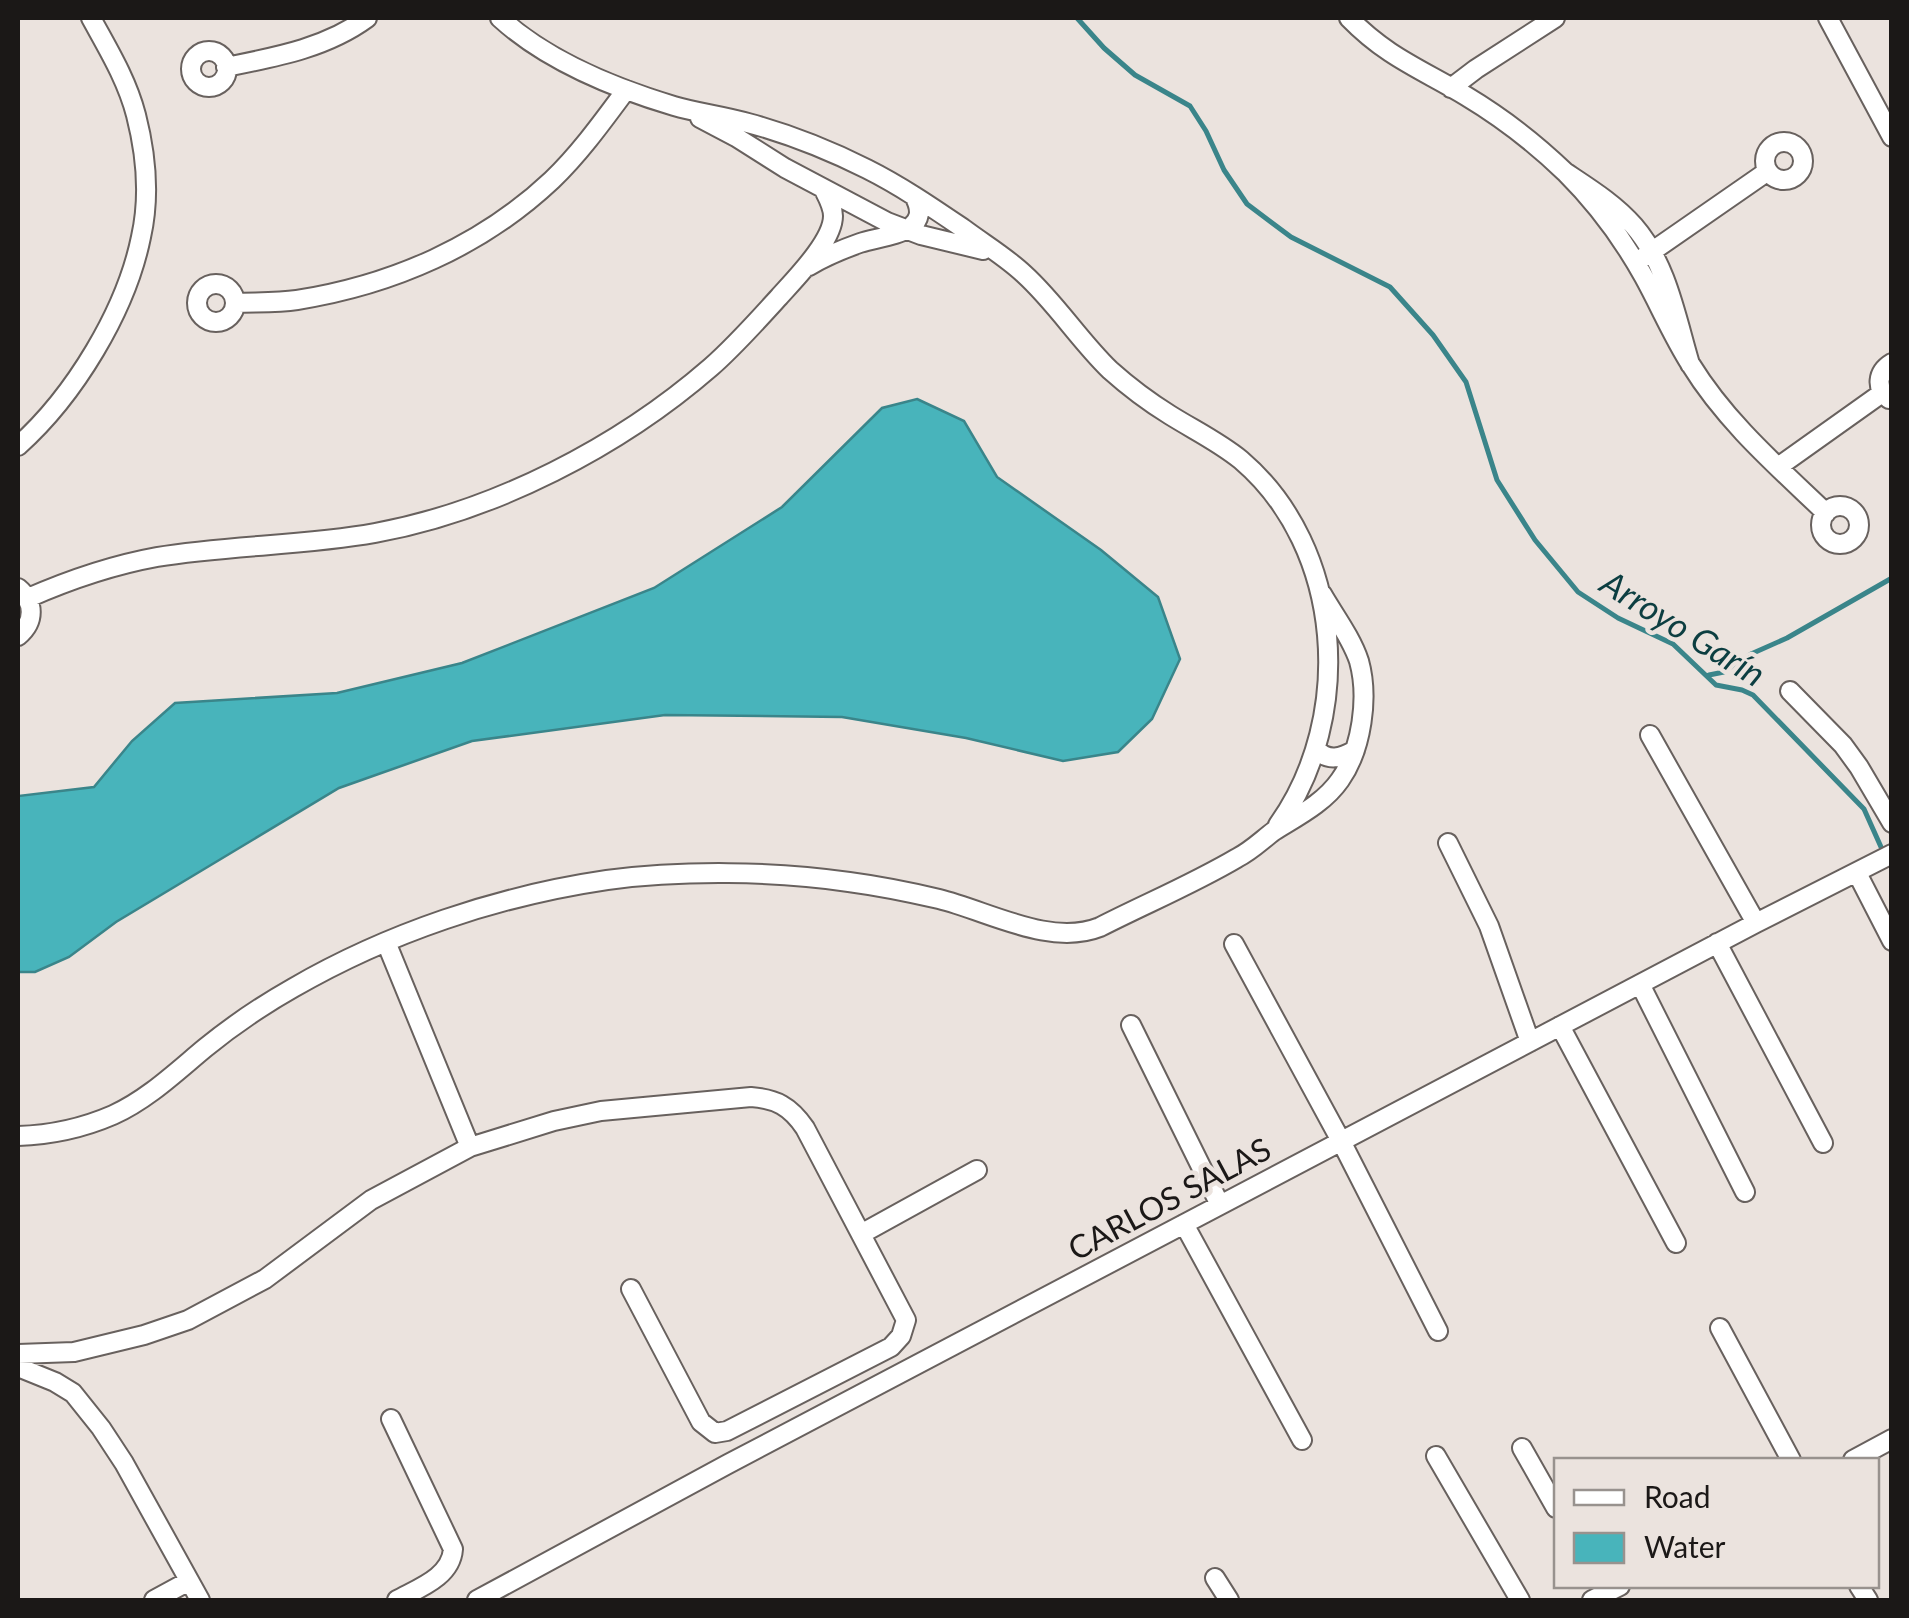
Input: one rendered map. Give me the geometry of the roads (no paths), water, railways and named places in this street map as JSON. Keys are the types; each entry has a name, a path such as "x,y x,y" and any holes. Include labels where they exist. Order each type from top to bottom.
{"street":[{"path":"18,446 61,400 84,366 126,287 141,238 145,165 136,113 120,72 91,18"},
{"path":"226,67 316,46 367,18"},
{"path":"18,1136 81,1127 116,1114 292,988 386,942 477,910 608,880 712,874 847,881 940,899 1040,930 1075,934 1100,927 1254,848 1308,811 1338,783 1349,765 1361,718 1363,689 1359,662 1322,594 1291,519 1261,479 1217,442 1128,385 1096,355 1036,286 1002,256 914,196 818,146 747,122 677,107 626,90 548,51 500,18"},
{"path":"1349,18 1407,65 1466,96 1523,136 1634,225 1660,265 1690,364"},
{"path":"1451,88 1555,18"},
{"path":"1828,18 1892,137"},
{"path":"235,303 293,300 350,290 406,272 458,248 552,180 592,137 626,90"},
{"path":"677,107 863,211 907,230 1002,256"},
{"path":"804,178 802,160 808,150 818,146"},
{"path":"1636,263 1768,171"},
{"path":"1566,172 1588,195 1636,263 1690,364 1713,398 1826,513"},
{"path":"18,636 31,616 23,593 159,557 375,533 445,514 523,486 582,457 711,367 804,269 832,223 831,203 822,188"},
{"path":"804,269 862,242 907,230 920,213 914,196"},
{"path":"1778,467 1887,397 1879,380 1892,363"},
{"path":"1272,833 1291,806 1316,750 1324,714 1327,683 1322,594"},
{"path":"1327,683 1339,674 1347,674 1363,689"},
{"path":"1790,691 1844,745 1892,824"},
{"path":"1650,734 1756,923"},
{"path":"1316,750 1330,758 1354,750"},
{"path":"1448,844 1488,926 1530,1042"},
{"name":"CARLOS SALAS","path":"478,1600 728,1464 1892,854"},
{"path":"1858,873 1892,942"},
{"path":"386,942 470,1147"},
{"path":"1718,943 1823,1143"},
{"path":"1234,944 1438,1331"},
{"path":"1640,984 1745,1192"},
{"path":"1131,1025 1220,1205"},
{"path":"1560,1026 1676,1243"},
{"path":"18,1354 74,1352 188,1320 265,1280 371,1200 470,1147 601,1111 751,1097 784,1104 796,1115 906,1320 901,1336 891,1347 727,1431 715,1433 702,1422 631,1289"},
{"path":"861,1234 977,1170"},
{"path":"1184,1224 1302,1440"},
{"path":"1720,1328 1790,1458"},
{"path":"74,1352 69,1380 73,1392 124,1463 200,1600"},
{"path":"18,1367 73,1392"},
{"path":"391,1419 454,1549 451,1564 444,1572 397,1600"},
{"path":"1857,1458 1892,1439"},
{"path":"1522,1448 1554,1504"},
{"path":"1436,1456 1520,1600"},
{"path":"1216,1578 1229,1600"},
{"path":"154,1600 189,1581"}],"water":[{"path":"917,399 964,421 997,477 1101,550 1158,597 1180,659 1152,719 1118,752 1063,761 966,738 842,717 665,715 472,741 339,788 116,922 69,957 35,972 18,972 18,796 94,787 132,741 175,703 337,693 462,663 654,588 782,507 882,408"}],"waterway":[{"name":"Arroyo Garín","path":"1077,18 1135,75 1190,106 1247,204 1291,237 1390,287 1433,335 1466,382 1497,480 1535,540 1578,592 1618,618 1673,644 1716,685 1753,695 1864,809 1881,847"},
{"path":"1709,675 1724,672 1892,578"}]}
